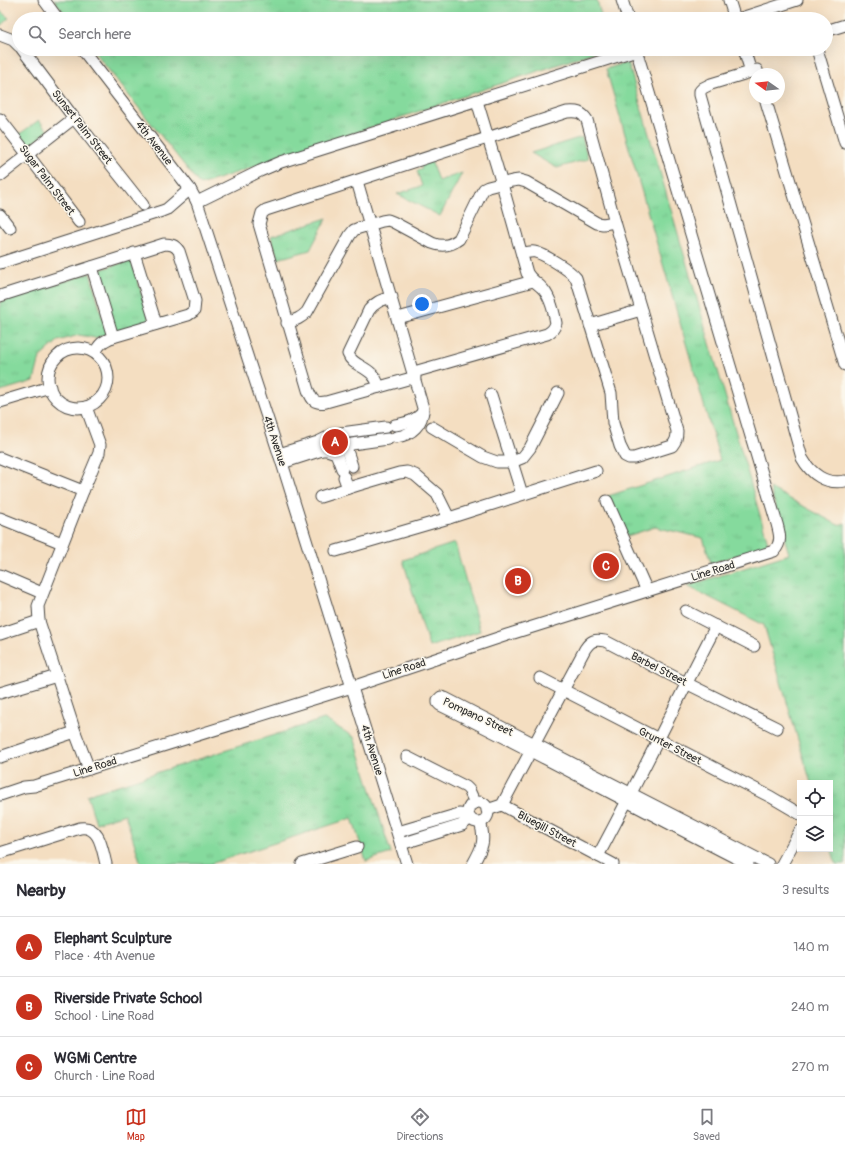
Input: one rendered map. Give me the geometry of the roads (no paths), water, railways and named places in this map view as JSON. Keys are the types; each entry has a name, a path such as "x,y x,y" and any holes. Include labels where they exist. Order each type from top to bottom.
{"street":[{"path":"44,0 53,12"},
{"path":"622,0 626,12"},
{"path":"729,0 733,12"},
{"path":"760,12 797,0"},
{"path":"833,29 845,25"},
{"path":"0,35 12,40"},
{"name":"Sunset Palm Street","path":"27,56 142,205"},
{"name":"4th Avenue","path":"87,56 190,189 197,202 280,458 407,864"},
{"path":"197,202 260,170 281,162 616,56"},
{"name":"Line Road","path":"0,795 24,787 34,786 352,687 507,635 774,551 778,547 780,541 777,524 640,56"},
{"path":"747,56 752,68"},
{"path":"819,56 845,143"},
{"path":"749,74 707,86 700,91 700,95 802,458 812,472 818,476 833,482 845,481"},
{"path":"477,101 488,138 502,184 527,273 533,282 538,284 546,292 556,324 555,327 552,332 547,334 414,374 379,387 326,402 314,402 311,397 287,323 259,224 262,213 266,210 357,181 488,138 567,112 579,112 584,115 587,120 676,431 677,437 672,446 634,458 625,456 620,446 613,423 611,393 576,278 565,267 539,253 531,252 522,254"},
{"path":"767,104 845,365"},
{"path":"0,176 74,118"},
{"name":"Sugar Palm Street","path":"0,119 79,222"},
{"path":"287,323 298,320 307,312 354,230 382,220 388,220 432,244 438,246 449,245 459,238 484,189 488,187 519,180 526,182 597,223 603,224 615,222"},
{"path":"330,451 339,450 352,444 392,438 410,433 419,425 423,412 423,403 357,181"},
{"path":"0,263 162,211 167,209 190,189"},
{"path":"0,215 10,228"},
{"path":"0,296 164,244 173,245 176,247 179,251 195,306 192,314 112,337 101,343 95,353"},
{"path":"134,254 156,324"},
{"path":"92,267 112,337"},
{"path":"398,318 533,282"},
{"path":"379,387 373,374 352,361 348,354 370,310 378,301 392,297"},
{"path":"590,325 641,310"},
{"path":"78,348 90,350 95,353 106,366 108,383 104,393 96,402 86,407 75,407 64,404 55,397 50,387 50,369 56,358 66,351 78,348"},
{"path":"0,402 50,387"},
{"path":"432,426 483,457 497,462 512,462 522,458 530,448 558,393"},
{"path":"491,395 522,494"},
{"path":"86,407 100,445 99,453 38,606 39,622 75,732 89,769"},
{"path":"280,458 334,434 403,424 414,420 423,412"},
{"path":"334,434 340,436 344,440 346,446 348,471 353,486"},
{"path":"280,458 322,450 330,451 336,453 348,471"},
{"path":"0,458 83,491"},
{"path":"336,551 449,518 596,471"},
{"path":"320,498 353,486 403,472 410,473 437,494 449,518"},
{"path":"607,501 647,591"},
{"path":"0,518 62,543"},
{"path":"0,575 42,593"},
{"path":"686,611 754,646"},
{"path":"0,634 39,622"},
{"path":"598,856 716,626"},
{"name":"Barbel Street","path":"502,805 585,649 591,641 605,641 777,728"},
{"path":"0,693 57,676"},
{"name":"Grunter Street","path":"540,678 771,797 797,812"},
{"name":"Pompano Street","path":"459,710 560,761 749,861 768,864"},
{"path":"0,757 75,732"},
{"path":"407,757 466,787 475,803"},
{"name":"Line Road","path":"0,800 25,792 34,786"},
{"path":"398,832 459,814 472,818 486,817 487,810 483,804 475,803 469,807 472,818 482,830 483,838 482,846 474,864"},
{"path":"487,810 502,805"},
{"name":"Bluegill Street","path":"502,805 613,864"},
{"path":"401,844 462,825 472,818"},
{"path":"0,853 86,827 95,832 99,838 106,864"},
{"path":"782,864 797,836"},
{"path":"302,864 319,861 357,846"}],"tunnel":[{"path":"352,466 355,474"}],"place":[{"name":"Elephant Sculpture","path":"335,442"},
{"name":"WGMi Centre","path":"606,566"},
{"name":"Riverside Private School","path":"518,581"}]}
